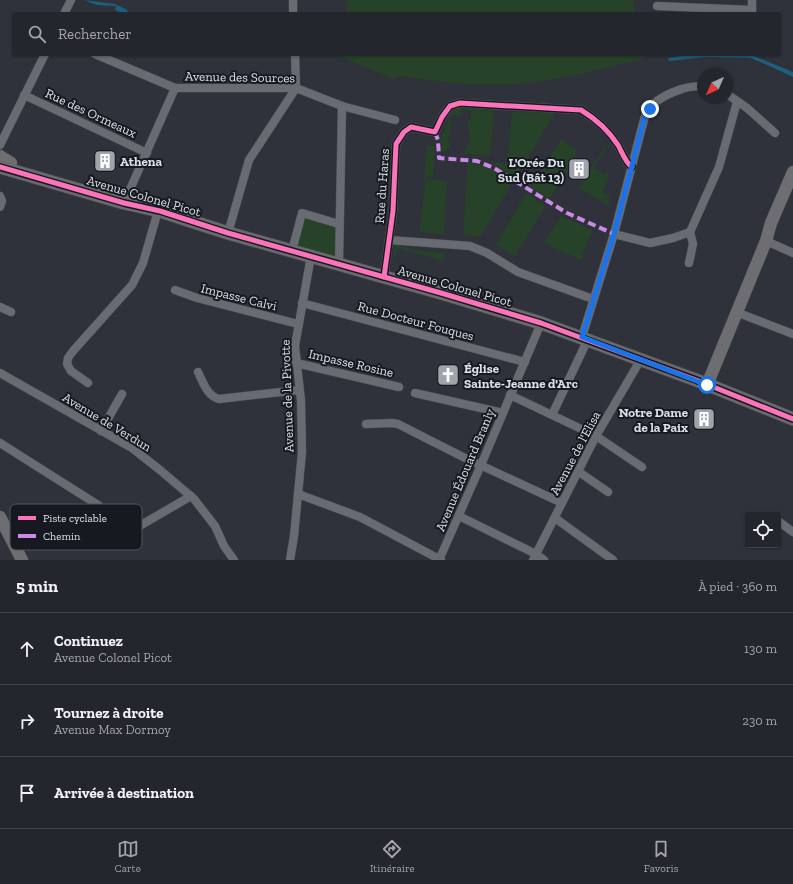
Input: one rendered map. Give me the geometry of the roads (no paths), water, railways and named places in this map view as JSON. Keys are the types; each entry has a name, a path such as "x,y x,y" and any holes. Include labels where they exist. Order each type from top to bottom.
{"main road":[{"name":"Avenue Colonel Picot","path":"3,161 35,176 542,323 641,359 793,419"},
{"path":"707,385 766,241 771,223 793,172"},
{"path":"1,522 10,538"},
{"path":"16,550 22,560"}],"street":[{"path":"65,12 71,0"},
{"path":"293,0 293,12"},
{"path":"657,6 752,12 752,0"},
{"path":"0,145 44,56"},
{"path":"99,56 175,88 124,202"},
{"path":"228,233 249,160 296,88 295,56"},
{"path":"552,415 585,338 593,299 614,234 645,116 656,102 673,92 697,87"},
{"name":"Avenue des Sources","path":"175,88 296,88 342,106 395,120"},
{"name":"Rue des Ormeaux","path":"24,95 147,153"},
{"path":"733,99 747,108 775,133"},
{"path":"689,263 693,244 690,232 719,167 737,102"},
{"name":"Rue du Haras","path":"384,277 393,212 396,144 404,132 412,127 435,132 442,117 450,106 460,103 581,110 596,119 606,129 628,164 632,167"},
{"path":"339,263 342,106"},
{"path":"0,196 2,201 0,207"},
{"path":"88,383 69,369 67,364 68,358 73,350 132,285 143,263 158,211"},
{"path":"292,251 302,214 339,224"},
{"path":"614,234 650,243 673,238 690,232"},
{"path":"389,240 470,246 487,253 518,272 593,299"},
{"path":"766,241 793,253"},
{"name":"Avenue de la Pivotte","path":"290,560 294,536 302,452 295,346 311,256"},
{"name":"Impasse Calvi","path":"175,290 197,298 298,324"},
{"name":"Rue Docteur Fouques","path":"302,303 524,362"},
{"path":"0,307 11,312"},
{"path":"736,312 793,334"},
{"name":"Avenue Édouard Branly","path":"440,560 542,323"},
{"name":"Avenue de l'Elisa","path":"535,557 596,436 641,359"},
{"name":"Impasse Rosine","path":"296,363 399,387"},
{"path":"198,372 210,394 219,399 299,390"},
{"name":"Avenue de Verdun","path":"0,374 136,451 191,496 212,522 224,546 234,560"},
{"path":"415,393 503,413"},
{"path":"101,431 122,394"},
{"path":"510,395 596,436 642,467"},
{"path":"366,424 395,423 562,503"},
{"path":"0,443 97,504"},
{"path":"579,472 608,492"},
{"path":"298,494 356,515 440,560"},
{"path":"142,525 191,496"},
{"path":"459,516 535,557 544,560"},
{"path":"555,518 613,560"},
{"path":"781,523 793,532"}],"water":[{"path":"84,0 115,4 125,8 128,12 119,12 115,10 116,6 97,5"},
{"path":"682,56 754,56 793,72 793,77 750,58 706,57 669,61 668,58"}],"place":[{"name":"Athena","path":"105,161"},
{"name":"L'Orée Du Sud (Bât 13)","path":"579,169"},
{"name":"Église Sainte-Jeanne d'Arc","path":"448,375"},
{"name":"Notre Dame de la Paix","path":"704,419"}]}
